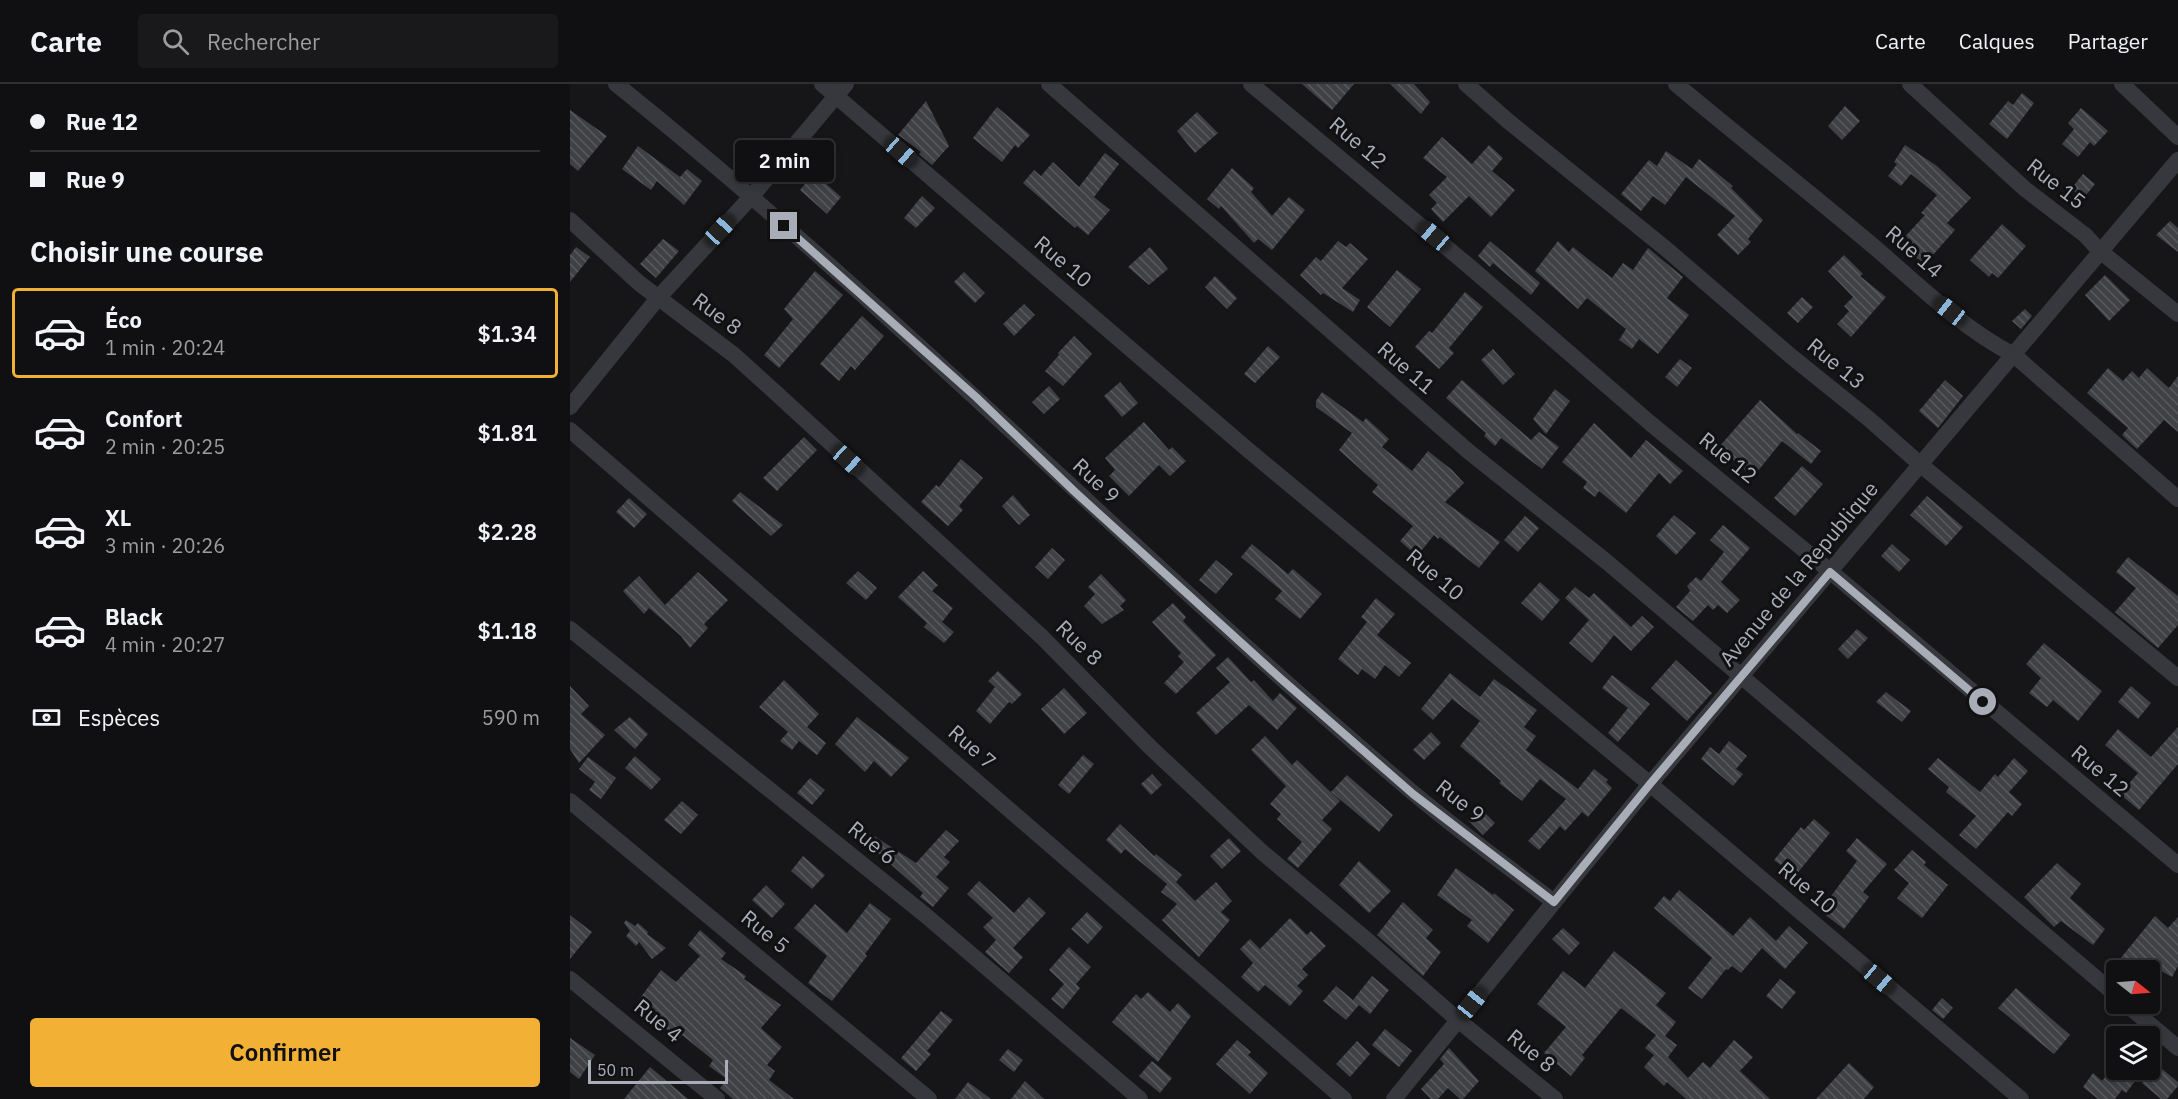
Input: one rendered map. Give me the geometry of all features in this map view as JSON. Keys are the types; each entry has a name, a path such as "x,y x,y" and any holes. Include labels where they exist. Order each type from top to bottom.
{"street":[{"name":"Rue 9","path":"615,84 752,196 976,397 1059,477 1289,686 1413,794 1554,902"},
{"name":"Rue 10","path":"822,84 841,90 949,195 1247,449 1650,784 2020,1099"},
{"name":"Rue 11","path":"1049,84 1467,451 1607,562 2106,986"},
{"name":"Rue 12","path":"1251,84 1380,190 1650,423 2178,865"},
{"name":"Rue 13","path":"1466,84 2178,678"},
{"name":"Rue 14","path":"1676,84 1861,236 1936,301 1985,338 2014,355 2178,499"},
{"name":"Rue 15","path":"1910,84 2025,189 2085,235 2100,251 2178,314"},
{"path":"2122,84 2178,137"},
{"path":"570,407 658,298 752,196 841,90"},
{"name":"Avenue de la Republique","path":"1394,1099 1650,784 2178,160"},
{"name":"Rue 8","path":"570,220 616,263 734,355 768,385 1033,629 1150,747 1262,852 1458,1020 1555,1099"},
{"name":"Rue 7","path":"570,430 1344,1099"},
{"name":"Rue 6","path":"570,628 924,914 1140,1099"},
{"name":"Rue 5","path":"570,801 929,1099"},
{"name":"Rue 4","path":"570,979 717,1099"},
{"path":"2138,1014 2178,1048"}],"building":[{"path":"1302,84 1354,84 1332,110"},
{"path":"1390,84 1414,84 1430,102 1421,114"},
{"path":"2022,93 2034,103 2007,139 1989,124 2008,101 2013,105"},
{"path":"926,101 949,146 932,165 919,154 921,152 898,135"},
{"path":"1845,106 1860,121 1842,140 1828,126"},
{"path":"997,107 1030,135 1018,148 1015,145 1002,162 973,138"},
{"path":"2081,108 2108,131 2094,146 2090,142 2078,157 2062,144 2074,129 2068,123"},
{"path":"570,110 607,136 578,171 570,164"},
{"path":"1197,112 1218,133 1195,153 1177,131"},
{"path":"1442,137 1472,164 1489,145 1503,158 1492,171 1515,190 1491,217 1469,196 1443,222 1431,209 1437,203 1429,195 1447,177 1423,158"},
{"path":"1905,145 1937,166 1971,198 1947,223 1955,230 1924,265 1900,242 1925,215 1921,213 1937,195 1911,174 1901,186 1888,176 1897,164 1894,162"},
{"path":"638,146 680,177 687,169 702,181 684,205 657,181 651,190 622,169"},
{"path":"1666,151 1692,169 1699,159 1733,186 1731,188 1763,220 1748,239 1751,242 1738,255 1717,235 1735,216 1686,177 1665,205 1653,196 1641,211 1621,194 1649,160 1657,166"},
{"path":"1105,153 1119,164 1094,197 1110,210 1088,235 1077,226 1075,228 1023,183 1034,170 1041,176 1053,162 1079,187"},
{"path":"1232,168 1254,188 1251,192 1272,216 1289,197 1305,210 1272,250 1258,239 1254,243 1221,206 1219,209 1207,199"},
{"path":"814,173 841,197 827,214 800,190"},
{"path":"2083,174 2095,184 2083,199 2071,189"},
{"path":"922,196 935,208 916,228 904,218"},
{"path":"2170,221 2178,228 2178,252 2156,235"},
{"path":"2002,224 2026,246 1998,278 1992,273 1989,277 1970,260"},
{"path":"663,239 679,251 656,278 640,264"},
{"path":"1338,241 1346,247 1350,243 1368,259 1342,288 1360,300 1353,312 1323,293 1321,295 1300,275 1316,257 1321,261"},
{"path":"1490,241 1540,283 1531,295 1493,263 1490,267 1478,256"},
{"path":"1558,241 1569,252 1573,247 1612,278 1623,263 1633,270 1648,248 1683,277 1667,298 1689,315 1658,354 1639,339 1632,349 1619,340 1626,329 1587,298 1578,309 1535,271"},
{"path":"576,247 590,257 570,282 570,255"},
{"path":"1150,247 1168,269 1149,285 1128,267"},
{"path":"1844,255 1863,274 1860,276 1886,297 1851,337 1837,324 1849,311 1844,306 1853,297 1828,271"},
{"path":"1397,270 1421,289 1390,327 1367,307"},
{"path":"815,271 843,295 779,368 764,355 793,319 784,309"},
{"path":"964,272 985,293 975,303 954,282"},
{"path":"2105,275 2130,300 2109,321 2085,295"},
{"path":"1215,276 1237,298 1227,309 1205,287"},
{"path":"1465,292 1483,307 1449,348 1454,353 1439,369 1415,347 1429,331 1432,333"},
{"path":"1802,297 1813,307 1798,323 1787,313"},
{"path":"1024,304 1035,315 1014,336 1003,324"},
{"path":"2025,309 2032,316 2021,329 2012,321"},
{"path":"862,316 884,336 855,370 851,366 839,381 820,364"},
{"path":"1074,336 1092,354 1063,386 1045,371"},
{"path":"1268,346 1280,357 1255,383 1244,374"},
{"path":"1493,349 1515,374 1503,385 1481,360"},
{"path":"1680,359 1692,368 1677,387 1665,377"},
{"path":"2108,368 2123,381 2132,371 2139,378 2147,368 2169,388 2178,376 2178,432 2164,420 2137,449 2122,435 2128,428 2087,393"},
{"path":"1462,380 1531,440 1539,432 1559,447 1542,469 1501,438 1495,446 1484,436 1486,433 1446,398"},
{"path":"1945,380 1963,396 1938,428 1919,411"},
{"path":"1120,382 1138,403 1122,417 1104,396"},
{"path":"1049,386 1060,399 1044,414 1032,402"},
{"path":"1555,389 1570,401 1546,434 1533,419"},
{"path":"1322,392 1363,422 1366,418 1389,439 1382,447 1412,471 1428,451 1464,483 1445,502 1500,542 1479,568 1440,537 1438,539 1434,535 1417,556 1400,541 1413,526 1372,492 1378,485 1339,450 1352,433 1316,407 1316,401"},
{"path":"1760,400 1797,434 1821,451 1811,464 1782,441 1753,477 1719,447"},
{"path":"1144,422 1169,450 1172,447 1186,461 1170,476 1159,465 1129,496 1109,476 1115,470 1105,458"},
{"path":"1594,423 1631,458 1646,440 1683,471 1670,484 1659,473 1626,513 1599,491 1595,497 1583,488 1587,482 1562,462"},
{"path":"804,437 817,450 777,491 763,478"},
{"path":"961,459 983,478 959,506 963,510 948,526 921,502 936,485 939,487"},
{"path":"1802,466 1823,484 1795,516 1774,498"},
{"path":"740,492 783,525 771,536 732,501"},
{"path":"1013,495 1030,515 1019,525 1002,506"},
{"path":"1927,496 1963,527 1946,546 1910,515"},
{"path":"629,498 647,514 634,528 616,512"},
{"path":"1674,515 1696,533 1676,555 1656,536"},
{"path":"1525,516 1539,528 1518,552 1504,540"},
{"path":"1723,525 1750,548 1721,582 1740,600 1727,613 1718,605 1713,610 1708,605 1693,621 1676,607 1690,591 1687,586 1696,577 1701,581 1724,552 1710,540"},
{"path":"1252,544 1288,574 1293,569 1322,594 1300,619 1275,599 1282,591 1241,557"},
{"path":"1892,544 1910,560 1899,572 1881,556"},
{"path":"1052,548 1065,560 1048,579 1035,567"},
{"path":"2128,557 2178,596 2178,625 2158,648 2115,612 2136,588 2116,572"},
{"path":"1216,560 1233,574 1216,594 1199,580"},
{"path":"858,571 877,588 866,600 846,583"},
{"path":"923,571 938,585 932,591 953,608 942,622 954,632 944,643 924,627 927,623 898,597"},
{"path":"698,572 728,600 704,624 708,628 690,648 681,636 649,608 644,614 623,591 639,576 665,605"},
{"path":"1101,574 1126,600 1120,606 1124,610 1102,624 1084,606 1095,594 1088,587"},
{"path":"1540,582 1560,600 1542,621 1521,603"},
{"path":"1575,587 1589,598 1594,593 1631,627 1642,616 1654,627 1631,651 1614,635 1592,663 1569,643 1589,620 1565,598"},
{"path":"1376,598 1395,614 1377,635 1411,663 1399,677 1385,665 1375,679 1362,669 1358,675 1338,659 1367,622 1361,617"},
{"path":"1173,603 1186,617 1183,621 1216,655 1176,694 1164,683 1184,662 1178,656 1181,653 1152,622"},
{"path":"1857,629 1868,638 1848,659 1838,649"},
{"path":"2044,643 2102,691 2078,721 2053,700 2047,707 2029,693 2041,678 2026,664"},
{"path":"1228,657 1273,701 1280,693 1297,708 1277,730 1249,705 1216,735 1196,713 1230,682 1216,668"},
{"path":"1676,660 1712,693 1687,721 1651,688"},
{"path":"998,671 1022,694 1012,704 1009,702 990,724 976,711 995,687 988,681"},
{"path":"1450,673 1480,697 1494,679 1537,710 1524,727 1536,736 1526,750 1578,789 1594,769 1608,780 1606,782 1612,788 1588,817 1582,812 1565,831 1560,826 1539,850 1528,841 1566,799 1540,779 1522,801 1460,746 1480,721 1452,699 1433,720 1421,709"},
{"path":"1612,675 1650,704 1618,742 1608,733 1628,708 1602,688"},
{"path":"784,680 819,714 807,727 826,743 817,755 799,741 792,750 780,741 788,732 759,707"},
{"path":"570,686 589,706 581,714 605,735 579,763 570,749"},
{"path":"2131,686 2151,703 2138,719 2118,702"},
{"path":"1064,688 1087,713 1064,734 1041,709"},
{"path":"1886,692 1911,711 1902,722 1876,702"},
{"path":"630,717 648,734 635,749 614,730"},
{"path":"857,717 909,758 891,777 874,761 865,772 835,744"},
{"path":"2178,727 2178,764 2139,810 2120,794 2138,773 2105,745 2118,729 2151,757"},
{"path":"1431,732 1441,743 1424,760 1413,750"},
{"path":"1265,736 1292,765 1297,760 1340,801 1322,820 1332,829 1298,868 1287,859 1302,842 1277,819 1281,814 1270,804 1286,786 1251,750"},
{"path":"1729,741 1747,756 1736,769 1743,774 1733,786 1701,759 1710,747 1719,754"},
{"path":"1083,755 1094,764 1069,794 1058,785"},
{"path":"635,756 661,779 651,790 625,768"},
{"path":"588,757 616,778 601,799 589,790 595,782 579,769"},
{"path":"1938,758 1980,792 1995,774 1998,777 2014,758 2028,771 2009,792 2022,804 2012,816 2008,812 1976,849 1959,835 1976,816 1946,792 1949,787 1928,769"},
{"path":"1152,774 1162,785 1151,795 1141,784"},
{"path":"1347,775 1393,815 1379,832 1331,792"},
{"path":"810,778 825,790 812,805 797,793"},
{"path":"682,801 698,815 681,834 664,820"},
{"path":"1478,806 1495,823 1483,835 1467,819"},
{"path":"1814,819 1830,833 1795,876 1774,860 1801,827 1804,830"},
{"path":"1120,824 1154,856 1156,854 1182,875 1176,882 1195,901 1216,882 1232,901 1221,912 1230,920 1199,957 1162,920 1177,904 1161,892 1167,884 1125,849 1121,854 1106,840"},
{"path":"865,830 916,863 946,830 959,841 944,857 950,862 936,877 949,888 933,907 920,897 923,893 860,837"},
{"path":"1229,838 1241,851 1222,869 1210,856"},
{"path":"1857,838 1887,864 1863,892 1869,897 1844,929 1820,911 1857,861 1846,851"},
{"path":"1912,850 1926,862 1924,865 1948,885 1922,918 1897,898 1909,883 1894,870"},
{"path":"803,856 825,875 812,889 791,871"},
{"path":"1359,861 1391,891 1369,913 1339,885"},
{"path":"2057,863 2081,884 2070,898 2105,929 2093,945 2061,921 2054,927 2024,897"},
{"path":"1456,868 1493,895 1494,893 1514,910 1488,943 1467,926 1472,920 1437,895"},
{"path":"979,881 1014,913 1029,897 1046,913 1013,948 1023,957 1009,973 985,952 996,940 983,927 993,918 967,894"},
{"path":"766,885 785,904 772,918 752,900"},
{"path":"1679,890 1733,936 1750,917 1776,941 1789,926 1808,943 1785,969 1762,948 1741,973 1732,966 1726,969 1702,999 1688,988 1712,958 1654,908 1664,896 1670,901"},
{"path":"1403,902 1433,930 1426,938 1441,952 1423,976 1377,935"},
{"path":"870,903 891,919 865,954 867,956 832,1001 808,983 827,956 794,928 815,904 847,933"},
{"path":"1087,912 1103,927 1088,944 1071,929"},
{"path":"570,915 592,932 570,959"},
{"path":"2155,916 2168,928 2178,917 2178,966 2172,977 2160,970 2160,960 2119,960"},
{"path":"1290,918 1307,935 1311,931 1326,946 1302,969 1308,975 1297,986 1303,991 1290,1006 1265,985 1258,992 1241,977 1253,963 1240,949 1250,939 1260,949"},
{"path":"626,920 635,926 638,923 648,932 647,934 666,948 652,959 639,942 636,946 626,936 630,931 624,923"},
{"path":"1563,928 1580,943 1569,955 1552,939"},
{"path":"700,930 726,953 721,959 746,976 744,979 781,1005 761,1028 782,1047 767,1065 775,1071 769,1080 794,1099 733,1099 720,1088 727,1079 709,1066 713,1060 682,1035 679,1039 635,1005 661,970 676,982 700,956 688,945"},
{"path":"1069,947 1091,967 1076,984 1080,988 1063,1009 1051,999 1064,984 1049,970"},
{"path":"1614,951 1666,993 1656,1005 1676,1022 1665,1036 1677,1045 1668,1057 1688,1078 1703,1062 1710,1068 1734,1040 1753,1057 1740,1071 1770,1099 1686,1099 1667,1082 1664,1086 1644,1067 1654,1055 1645,1048 1656,1035 1621,1008 1582,1055 1585,1058 1571,1076 1544,1053 1566,1027 1537,1004 1563,971 1585,988"},
{"path":"1372,976 1389,990 1370,1014 1359,1005 1346,1020 1323,1001 1336,986 1353,1000"},
{"path":"1780,979 1796,992 1782,1009 1766,996"},
{"path":"2016,988 2070,1035 2054,1054 1998,1008"},
{"path":"1148,992 1170,1012 1178,1003 1191,1016 1158,1062 1112,1022 1136,994 1141,999"},
{"path":"1942,998 1953,1008 1943,1019 1932,1010"},
{"path":"941,1011 953,1020 927,1051 931,1054 916,1071 901,1058"},
{"path":"1385,1029 1412,1051 1399,1067 1372,1045"},
{"path":"570,1038 595,1055 579,1079 570,1072"},
{"path":"1237,1040 1251,1052 1248,1055 1268,1073 1250,1094 1216,1064"},
{"path":"1357,1041 1370,1054 1350,1077 1336,1064"},
{"path":"1449,1048 1479,1081 1463,1099 1448,1088 1438,1099 1431,1099 1421,1089 1444,1064 1440,1059"},
{"path":"1008,1049 1023,1060 1014,1072 999,1060"},
{"path":"1152,1061 1172,1078 1160,1093 1139,1076"},
{"path":"1849,1063 1874,1087 1864,1099 1816,1099"},
{"path":"650,1067 688,1099 624,1099"},
{"path":"2160,1067 2178,1082 2178,1086 2167,1099 2161,1099 2142,1083 2144,1080 2160,1080"},
{"path":"2093,1073 2102,1081 2106,1076 2106,1080 2136,1080 2126,1093 2122,1090 2115,1099 2098,1099 2083,1087"},
{"path":"1025,1081 1044,1099 1011,1099"},
{"path":"968,1082 991,1099 955,1099"}],"route":[{"path":"784,226 976,397 1075,492 1280,678 1413,794 1554,902 1650,784 1830,572 1983,702"}]}
